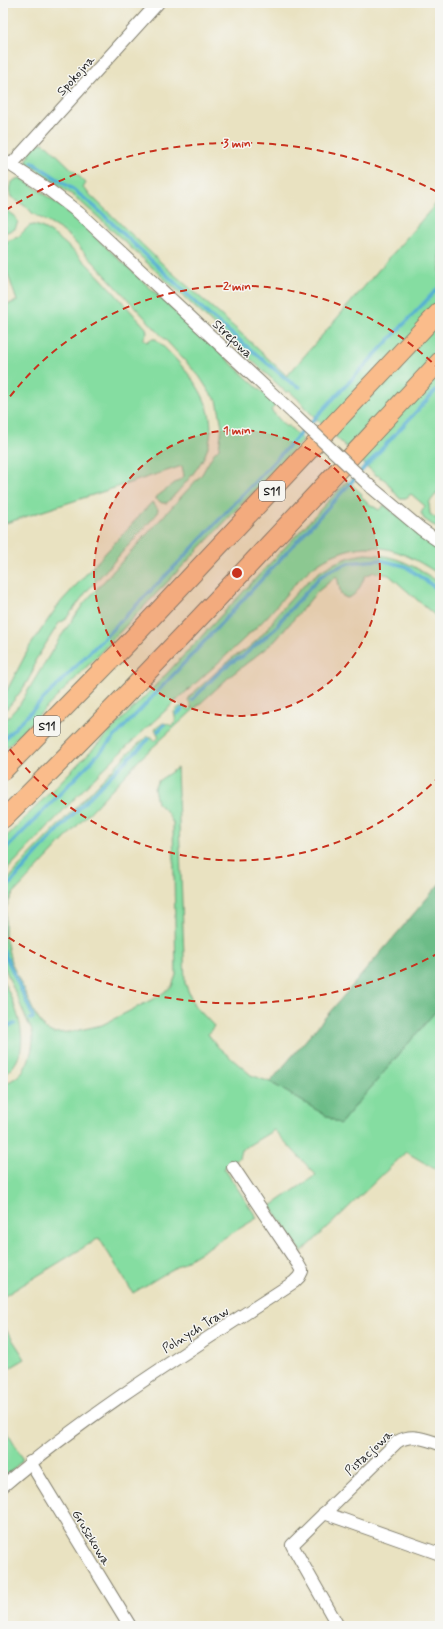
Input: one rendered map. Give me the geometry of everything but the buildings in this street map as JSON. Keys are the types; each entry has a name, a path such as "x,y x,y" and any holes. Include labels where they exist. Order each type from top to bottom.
{"highway":[{"name":"S11","path":"3,771 128,643 440,312"},
{"name":"S11","path":"3,819 101,721 209,608 440,361"}],"street":[{"name":"Spokojna","path":"7,162 158,3"},
{"name":"Strefowa","path":"7,162 49,190 79,213 371,487 440,542"},
{"name":"Polnych Traw","path":"3,1486 30,1462 160,1368 294,1282 299,1277 302,1271 298,1264 233,1167"},
{"name":"Pistacjowa","path":"338,1626 292,1545 397,1442 410,1436 419,1437 440,1444"},
{"name":"Gruszkowa","path":"30,1462 130,1626"},
{"path":"324,1513 440,1554"}],"green space":[{"path":"38,143 43,143 48,146 86,183 83,188 169,270 287,376 440,199 440,489 429,503 430,514 440,521 440,530 424,519 421,513 425,506 411,494 406,498 399,498 386,481 378,475 377,476 305,408 299,400 289,391 287,393 99,218 75,197 27,163 27,159 30,155 27,153"},
{"path":"21,178 64,208 276,405 271,410 286,427 288,425 303,440 75,679 3,751 3,723 20,704 59,639 84,603 202,474 214,453 219,448 222,426 217,400 212,396 199,376 70,237 32,213 28,208 11,197 9,190 12,182"},
{"path":"3,208 15,216 18,222 15,229 4,233"},
{"path":"34,225 46,229 60,239 92,269 146,328 147,333 143,339 147,342 151,339 156,339 190,376 200,391 207,406 210,421 210,438 205,455 188,480 167,503 162,503 155,498 184,476 182,466 3,524 3,306 17,301 3,260 3,245 7,244 7,241 18,237 29,226"},
{"path":"347,481 362,494 361,496 366,502 379,510 384,505 440,548 440,575 403,554 378,547 351,549 324,559 314,566 295,584 261,623 107,765 3,874 3,840 153,688"},
{"path":"152,502 158,509 157,514 87,591 65,620 59,623 35,661 28,681 18,696 3,713 3,698 30,646 59,604"},
{"path":"365,554 387,557 405,562 440,583 440,620 389,575 374,572 365,576 356,593 347,598 341,595 337,576 317,592 275,641 229,677 140,759 12,895 6,908 5,935 11,962 35,1014 45,1029 53,1033 71,1032 102,1025 159,996 172,986 176,975 173,823 167,812 157,803 154,788 158,781 177,768 185,983 194,1005 214,1026 208,1034 218,1047 251,1075 270,1082 340,1124 440,1006 440,1172 406,1152 302,1252 271,1206 316,1175 274,1130 241,1150 239,1158 224,1168 257,1218 133,1293 99,1238 3,1297 3,1085 16,1078 23,1071 32,1050 33,1036 32,1030 3,964 3,886 25,860 130,751 148,736 152,737 155,741 159,737 155,729 163,723 171,726 176,722 174,712 179,707 184,706 188,710 192,707 188,701 190,696 234,656 245,650 257,640 268,628 275,617 304,585 314,576 336,562 349,557"},
{"path":"440,883 440,1006 340,1124 270,1082"},
{"path":"3,980 18,1017 22,1043 19,1055 13,1066 3,1076"},
{"path":"3,1325 25,1359 3,1372"},
{"path":"3,1424 22,1457 22,1461 3,1478"}],"waterway":[{"path":"32,162 74,190 95,207 209,315 290,382 300,387"},
{"path":"3,740 180,561 440,286"},
{"path":"3,852 169,679 440,386"},
{"path":"192,700 222,670 229,664 242,657 276,628 281,620 320,577 329,571 349,563 380,560 405,566 440,591"},
{"path":"177,714 182,709"},
{"path":"158,731 164,725"},
{"path":"3,892 74,814 149,739"},
{"path":"3,950 32,1014 33,1018 30,1019"},
{"path":"3,1027 15,1024"}]}
